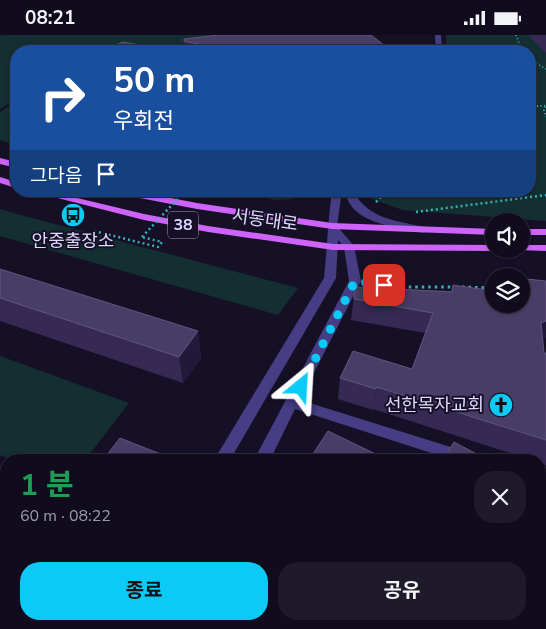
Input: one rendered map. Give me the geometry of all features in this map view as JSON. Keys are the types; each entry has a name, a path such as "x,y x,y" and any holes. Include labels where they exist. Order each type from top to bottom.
{"main road":[{"name":"서동대로","path":"60,197 144,217 208,229 333,247 485,248"},
{"name":"서동대로","path":"150,197 197,206 332,226 485,232"},
{"path":"530,232 546,232"},
{"path":"530,248 546,247"}],"street":[{"path":"226,454 330,278 333,247 332,226 336,197"},
{"path":"352,197 362,211 380,219 424,230"},
{"path":"265,454 355,281 349,246 332,226"},
{"path":"293,403 454,454"}],"path":[{"path":"546,106 544,109 546,117"},
{"path":"94,231 158,247 162,242 142,237 179,197"},
{"path":"374,204 381,197"},
{"path":"414,213 531,197"},
{"path":"355,281 399,287 485,287"}],"green space":[{"path":"265,35 208,45 10,45 10,103 0,109 0,36"},
{"path":"446,35 546,35 546,221 530,220 530,213 485,213 485,216 403,210 366,197 536,197 536,45 446,45"},
{"path":"10,105 10,143 0,140 0,112"},
{"path":"261,197 295,197 294,199 275,200"},
{"path":"0,209 298,288 278,315 0,236"},
{"path":"0,356 129,403 90,454 0,454"}],"building":[{"path":"218,35 371,35 384,45 203,45 184,41 184,39"},
{"path":"122,42 140,45 117,45"},
{"path":"0,269 198,331 179,357 0,298"},
{"path":"530,279 546,281 546,321 541,323 544,353 546,353 546,440 377,387 376,389 340,378 353,351 412,369 433,313 354,299 355,287 452,292 453,285 485,290 485,313 530,313"},
{"path":"328,431 376,454 313,454"},
{"path":"120,438 160,454 108,454"},
{"path":"454,442 477,454 447,454"}],"place":[{"name":"안중출장소","path":"73,215"},
{"name":"선한목자교회","path":"501,405"}],"route":[{"path":"301,387 355,281 384,285"}]}
